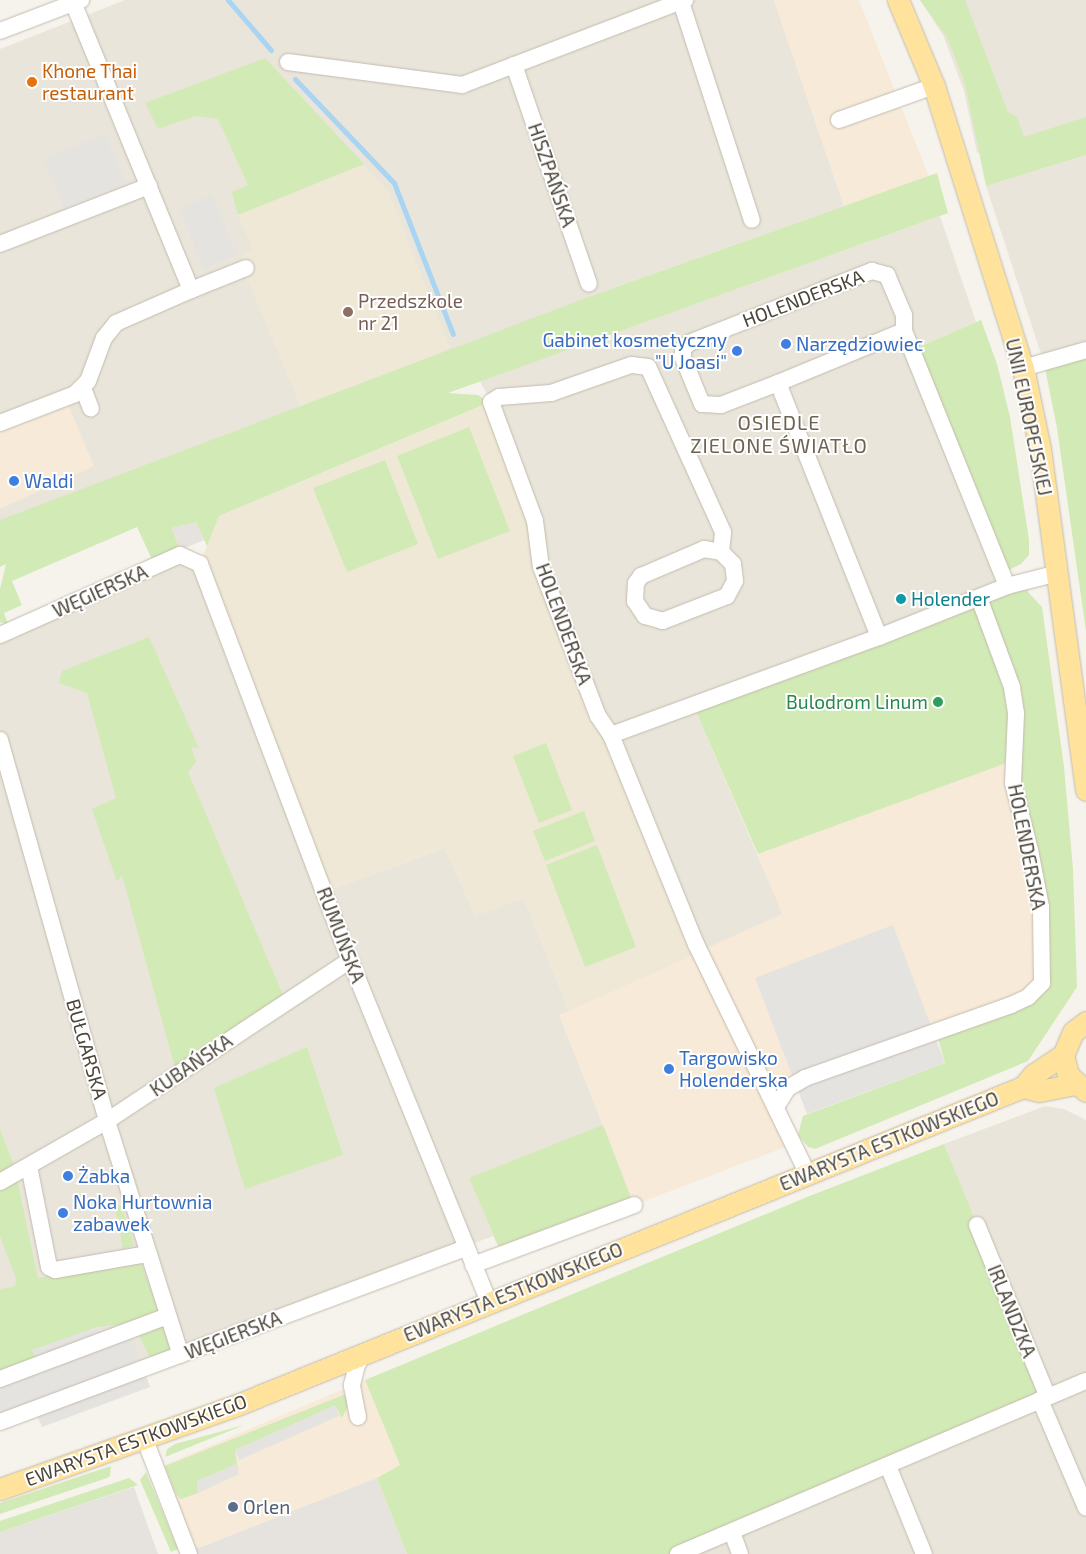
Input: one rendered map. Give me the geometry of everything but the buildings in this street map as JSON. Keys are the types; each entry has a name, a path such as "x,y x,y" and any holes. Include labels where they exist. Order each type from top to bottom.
{"main road":[{"name":"UNII EUROPEJSKIEJ","path":"898,0 934,86 1023,368 1040,449 1086,790"},
{"path":"1080,1088 1064,1066 1063,1055 1073,1032 1084,1023 1086,1003"},
{"name":"EWARYSTA ESTKOWSKIEGO","path":"0,1489 145,1440 363,1354 1023,1087 1033,1075 1063,1055"},
{"name":"EWARYSTA ESTKOWSKIEGO","path":"1023,1087 1039,1091 1080,1088"}],"street":[{"path":"0,31 75,1 191,290"},
{"path":"288,62 462,85 683,1 752,220"},
{"name":"HISZPAŃSKA","path":"514,65 590,284"},
{"path":"839,120 934,86"},
{"path":"0,244 149,186"},
{"path":"0,423 83,388 109,329 116,322 246,268"},
{"name":"HOLENDERSKA","path":"904,331 721,405 702,404 683,358 683,349 688,343 878,270 890,280 904,315 904,331 1007,586"},
{"path":"1023,368 1086,350"},
{"name":"HOLENDERSKA","path":"721,552 723,532 648,367 631,365 551,393 499,397 491,402 535,521 540,567 598,716 611,735 696,944 807,1173"},
{"path":"778,383 879,638"},
{"path":"83,388 91,409"},
{"path":"704,549 721,552 733,564 735,573 732,589 727,596 663,621 645,616 639,610 634,592 636,583 648,570 704,549"},
{"name":"WĘGIERSKA","path":"0,635 180,555 200,564"},
{"name":"RUMUŃSKA","path":"200,564 350,960 489,1303"},
{"path":"611,735 879,638 1007,586 1058,573"},
{"name":"HOLENDERSKA","path":"776,1107 788,1088 805,1078 1011,1005 1028,997 1042,983 1041,907 1013,783 1016,714 1012,687 979,598"},
{"name":"BUŁGARSKA","path":"0,740 107,1121 147,1254 181,1355"},
{"name":"KUBAŃSKA","path":"0,1182 107,1121 350,960"},
{"path":"29,1166 49,1267 55,1270 147,1254"},
{"path":"473,1265 634,1205"},
{"name":"IRLANDZKA","path":"977,1225 1086,1508"},
{"name":"WĘGIERSKA","path":"0,1422 466,1248"},
{"path":"0,1380 168,1316"},
{"path":"358,1417 352,1385 357,1365 363,1354"},
{"path":"678,1554 1086,1381"},
{"path":"145,1440 186,1553"},
{"path":"888,1466 924,1554"},
{"path":"732,1532 740,1554"}],"shaded area":[{"path":"125,0 774,0 844,206 591,296 0,526 0,49"},
{"path":"774,0 859,0 929,177 844,206"},
{"path":"920,0 1086,0 1086,118 977,153 964,91 943,35"},
{"path":"105,134 126,183 64,208 43,159"},
{"path":"1086,155 1086,350 1044,363 986,186"},
{"name":"Przedszkole nr 21","path":"364,164 389,193 450,348 303,412 246,276 249,274 241,256 253,250 238,215"},
{"path":"212,195 237,255 204,269 179,208"},
{"path":"940,216 976,322 912,350 1007,586 693,705 783,914 700,952 581,671 491,402 480,381"},
{"path":"65,397 94,466 0,509 0,423"},
{"path":"491,402 535,521 541,567 700,952 569,1011 524,898 475,916 445,848 324,892 200,564 219,516"},
{"path":"196,522 204,540 180,550 172,528"},
{"path":"180,555 200,564 324,892 445,848 475,915 524,898 569,1011 611,1144 502,1254 493,1236 144,1369 0,1379 0,631"},
{"path":"1012,761 1044,970 1028,997 805,1078 776,1107 793,1144 634,1205 559,1015 782,914 758,854"},
{"path":"893,925 945,1063 807,1114 755,978"},
{"path":"1045,1106 1064,1109 1086,1120 1086,1554 671,1554 977,1225 944,1144"},
{"path":"97,1327 103,1341 129,1330 150,1387 42,1427 34,1409 0,1422 0,1379 39,1366 32,1350"},
{"path":"365,1380 400,1465 377,1478 196,1549 162,1466"},
{"path":"335,1405 339,1416 239,1460 235,1450"},
{"path":"237,1464 239,1474 198,1493 197,1481"},
{"path":"377,1478 407,1554 181,1554 196,1549"},
{"path":"134,1487 158,1554 0,1554 0,1532"}],"green space":[{"path":"920,0 965,0 1008,112 1017,117 1024,137 1086,117 1086,155 986,186 965,84 948,39"},
{"path":"265,58 364,164 238,215 232,192 248,185 218,119 196,116 158,129 145,103"},
{"path":"937,173 948,213 448,393 478,395 485,400 483,405 219,516 207,546 196,522 172,528 180,550 155,566 137,527 12,581 22,605 4,613 8,624 0,622 0,589 6,564 0,567 0,520 591,296"},
{"path":"981,320 997,364 1010,417 1029,540 1029,555 1021,564 1002,573 912,350"},
{"path":"1086,350 1086,631 1057,428 1044,363"},
{"path":"469,427 510,531 438,559 397,456"},
{"path":"385,460 418,544 347,572 313,488"},
{"path":"1026,580 1028,592 1042,607 1064,767 1073,869 1077,987 1028,1061 815,1149 808,1147 798,1135 803,1116 945,1063 936,1032 1011,1005 1044,970 1012,761 758,854 693,705"},
{"path":"149,637 199,748 191,747 196,762 188,772 286,1002 177,1075 122,875 117,882 92,809 116,798 87,693 59,683 62,671"},
{"path":"546,743 572,810 539,823 513,756"},
{"path":"584,811 595,841 545,861 533,831"},
{"path":"597,845 636,947 585,967 546,865"},
{"path":"307,1047 343,1155 245,1189 214,1088"},
{"path":"603,1125 634,1205 502,1254 469,1178"},
{"path":"0,1129 14,1165 38,1278 140,1261 174,1351 150,1357 135,1328 129,1330 123,1324 97,1327 33,1351 39,1366 0,1379 0,1289 14,1287 17,1281 0,1236"},
{"path":"944,1144 1048,1397 678,1554 407,1554 377,1478 400,1465 365,1380 807,1197"},
{"path":"121,1205 134,1245 123,1249 115,1206"},
{"path":"346,1394 348,1406 342,1418 335,1406 235,1450 237,1464 197,1481 198,1493 181,1499 176,1494 165,1466"},
{"path":"244,1425 165,1457 167,1449 175,1444"},
{"path":"111,1466 110,1476 107,1478 0,1514 0,1503"},
{"path":"146,1472 178,1549 171,1552 140,1480"},
{"path":"129,1478 138,1485 0,1532 0,1521"}],"waterway":[{"path":"228,0 271,50"},
{"path":"295,79 394,183 453,334"}],"place":[{"name":"Khone Thai restaurant","path":"32,82"},
{"name":"Przedszkole nr 21","path":"348,312"},
{"name":"Narzędziowiec","path":"786,344"},
{"name":"Gabinet kosmetyczny \"U Joasi\"","path":"737,351"},
{"name":"Waldi","path":"14,481"},
{"name":"Holender","path":"901,599"},
{"name":"Bulodrom Linum","path":"938,702"},
{"name":"Targowisko Holenderska","path":"669,1069"},
{"name":"Żabka","path":"68,1176"},
{"name":"Noka Hurtownia zabawek","path":"63,1213"},
{"name":"Orlen","path":"233,1507"}],"district":[{"name":"OSIEDLE ZIELONE ŚWIATŁO","path":"779,434"}]}
